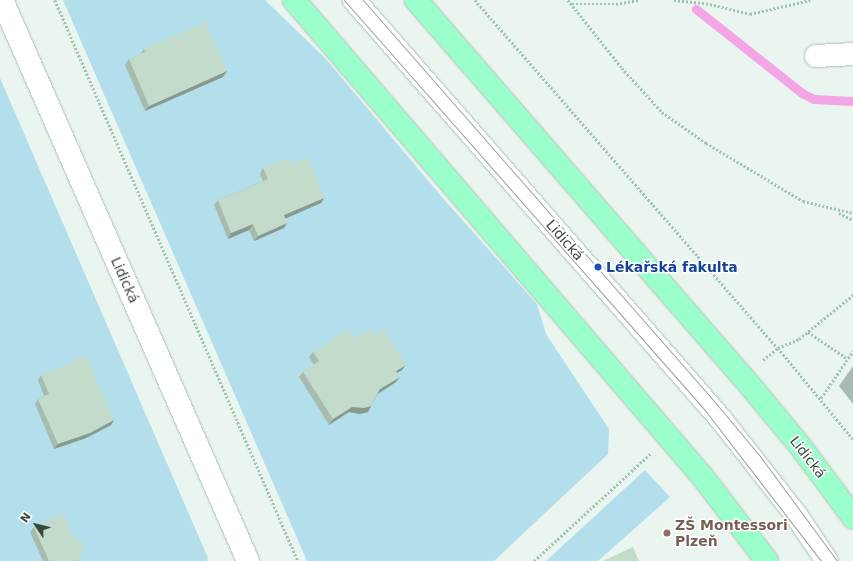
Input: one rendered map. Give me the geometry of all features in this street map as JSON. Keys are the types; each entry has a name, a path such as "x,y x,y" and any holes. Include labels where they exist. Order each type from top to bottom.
{"main road":[{"path":"294,0 439,166 702,476 767,561"},
{"name":"Lidická","path":"416,0 755,391 853,517"}],"street":[{"name":"Lidická","path":"2,0 248,561"},
{"name":"Lidická","path":"354,0 720,418 796,515 827,561"},
{"path":"816,56 853,54"}],"path":[{"path":"55,0 298,561"},
{"path":"474,0 778,348 821,398 853,439"},
{"path":"568,0 622,68 662,112 706,143 803,201 837,211 853,213"},
{"path":"571,4 616,4 639,0"},
{"path":"674,0 710,4 750,14 810,0"},
{"path":"837,211 853,220"},
{"path":"778,348 799,340 853,295"},
{"path":"808,332 848,359"},
{"path":"821,398 853,351"},
{"path":"534,561 638,463 669,438"}],"shaded area":[{"path":"63,0 265,0 326,59 441,196 537,304 546,334 609,429 608,454 494,561 307,561"},
{"path":"0,78 208,558 207,561 0,561"},
{"path":"645,470 670,497 598,561 546,561"}],"building":[{"path":"206,22 227,71 149,106 129,59 145,52 144,49"},
{"path":"308,157 324,198 284,215 287,223 258,236 253,224 231,233 218,200 268,179 263,168 289,158 292,164"},
{"path":"349,329 354,339 370,329 374,335 384,329 406,365 396,371 400,377 380,389 371,406 364,408 352,407 333,419 303,372 319,361 313,352"},
{"path":"86,356 114,420 90,433 58,444 38,399 49,394 41,375"},
{"path":"63,513 75,539 85,543 78,560 76,561 49,561 34,527"},
{"path":"633,547 639,561 603,561"}],"waterway":[{"path":"696,9 802,93 814,99 853,101"}],"tram line":[{"path":"344,0 704,409 821,561"},
{"path":"363,0 714,401 760,456 837,561"}],"place":[{"name":"Lékařská fakulta","path":"598,267"},
{"name":"ZŠ Montessori Plzeň","path":"667,533"}]}
